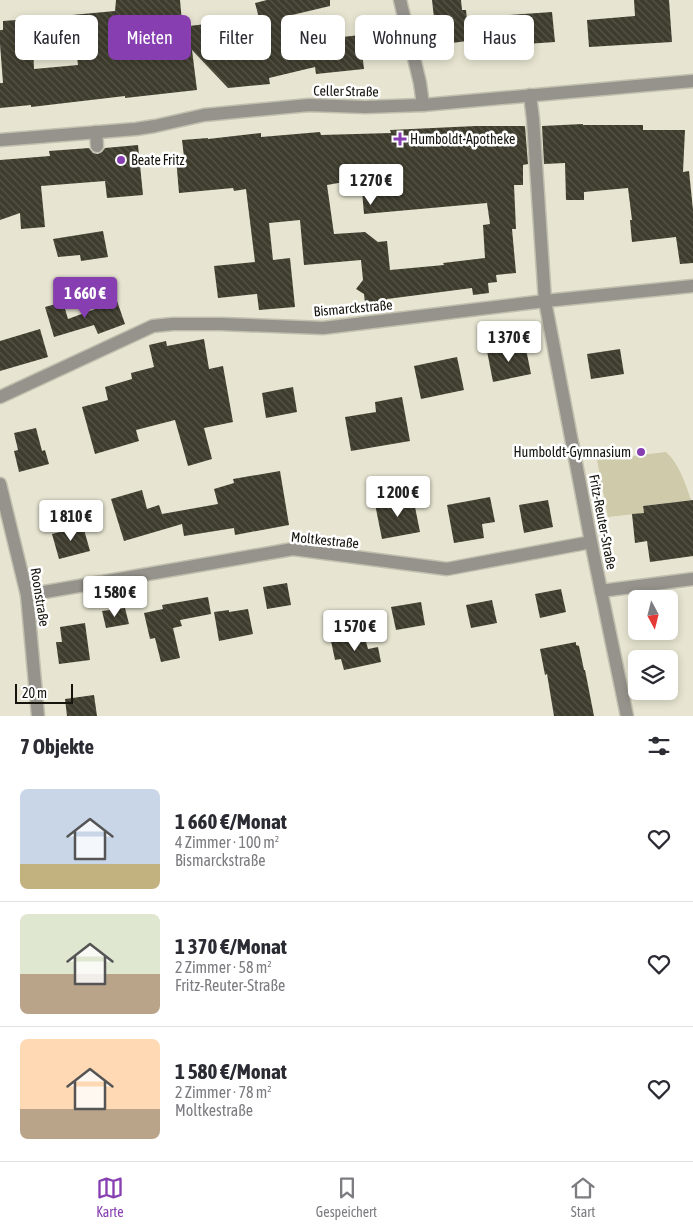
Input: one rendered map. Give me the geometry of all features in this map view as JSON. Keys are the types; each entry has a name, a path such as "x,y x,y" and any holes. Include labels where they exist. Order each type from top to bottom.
{"street":[{"path":"400,0 420,83 423,105"},
{"name":"Celler Straße","path":"0,140 136,129 204,115 309,105 365,107 423,105 693,81"},
{"name":"Fritz-Reuter-Straße","path":"530,95 545,302 591,542 627,716"},
{"path":"96,132 97,146"},
{"name":"Bismarckstraße","path":"0,397 153,326 221,324 323,328 693,286"},
{"name":"Roonstraße","path":"0,484 27,595 38,716"},
{"name":"Moltkestraße","path":"27,595 293,549 447,569 591,542"},
{"path":"602,591 693,579"}],"shaded area":[{"path":"666,452 678,468 691,500 643,506 644,513 608,517 597,460"}],"building":[{"path":"116,0 180,0 181,15 108,15 108,60 191,60 191,26 201,25 201,60 192,50 197,90 31,107 31,105 0,108 0,83 3,83 0,30 3,30 3,21 15,20 15,60 34,60 34,69 78,65 77,60 98,60 98,15 72,15 115,11"},
{"path":"267,0 330,0 330,6 292,15 281,15 281,60 345,60 345,37 355,36 355,60 363,60 364,69 316,74 315,67 269,78 270,84 228,88 201,60 271,60 271,15 258,15 255,3"},
{"path":"432,0 461,0 462,10 466,10 466,15 464,15 464,41 454,43 454,15 434,15"},
{"path":"634,0 669,0 672,42 589,47 587,20 635,16"},
{"path":"552,12 555,42 534,43 534,15 509,15"},
{"path":"583,124 643,125 643,130 685,130 683,172 689,171 693,210 693,263 680,264 676,237 632,242 630,220 632,220 628,188 584,192 584,200 566,200 565,163 544,164 542,126"},
{"path":"525,126 528,164 523,165 523,185 514,185 516,229 512,229 516,273 496,275 497,282 488,283 489,293 473,295 472,288 387,299 380,308 373,302 365,303 364,294 356,289 363,280 361,260 304,265 300,220 269,223 273,260 290,258 295,307 259,310 257,294 218,298 214,266 255,262 246,189 234,191 233,188 179,193 176,158 184,157 182,140 261,133 261,137 320,132 321,135 391,133 390,130","holes":["361,179 364,214 487,203 490,224 483,225 485,258 443,263 444,265 390,270 387,241 378,242 365,232 334,234 327,185"]},
{"path":"138,145 143,195 107,198 105,181 41,186 45,227 21,229 20,213 0,220 0,160 50,156 49,151 89,148 93,153 98,154 105,148"},
{"path":"103,231 108,257 81,261 80,255 58,257 53,239"},
{"path":"117,301 125,324 98,334 94,325 54,337 45,307 63,302 68,319"},
{"path":"40,329 48,357 0,371 0,341"},
{"path":"204,339 209,369 223,366 233,422 204,428 212,459 188,466 175,420 136,430 139,441 95,454 82,407 108,400 105,387 132,379 131,373 154,367 149,345 166,341 167,346"},
{"path":"525,344 531,374 493,382 487,351"},
{"path":"620,349 624,374 591,379 587,354"},
{"path":"457,357 464,390 421,399 414,366"},
{"path":"293,387 297,412 266,418 262,393"},
{"path":"402,397 410,441 351,451 345,417 376,412 375,402"},
{"path":"36,428 42,451 45,450 49,464 19,472 14,451 18,450 14,433"},
{"path":"280,471 289,525 235,535 234,528 184,536 182,524 124,541 111,499 142,490 147,509 159,505 162,514 218,504 214,489 234,483 233,479"},
{"path":"413,497 420,532 382,539 375,504"},
{"path":"490,497 495,522 482,524 484,538 454,543 447,505"},
{"path":"548,500 553,527 524,533 519,505"},
{"path":"693,500 693,556 650,562 647,541 635,543 632,514 644,513 643,506"},
{"path":"83,526 90,551 59,559 52,534"},
{"path":"287,583 291,605 267,609 263,587"},
{"path":"561,589 566,612 540,618 535,594"},
{"path":"208,597 211,614 180,620 182,626 173,628 180,658 161,662 155,638 150,639 144,613 163,609 162,605"},
{"path":"492,600 497,623 471,628 466,605"},
{"path":"421,602 425,625 396,630 391,607"},
{"path":"125,608 129,624 106,628 102,611"},
{"path":"248,609 253,634 219,641 214,612"},
{"path":"85,623 90,660 59,664 56,642 62,642 60,627"},
{"path":"364,634 368,649 378,647 381,662 344,670 341,659 335,660 331,641"},
{"path":"576,642 576,645 579,646 585,670 594,716 554,716 547,674 545,675 540,649"},
{"path":"94,695 97,716 67,716 65,699"}],"place":[{"name":"Humboldt-Apotheke","path":"400,139"},
{"name":"Beate Fritz","path":"121,160"},
{"name":"Humboldt-Gymnasium","path":"641,452"}]}
